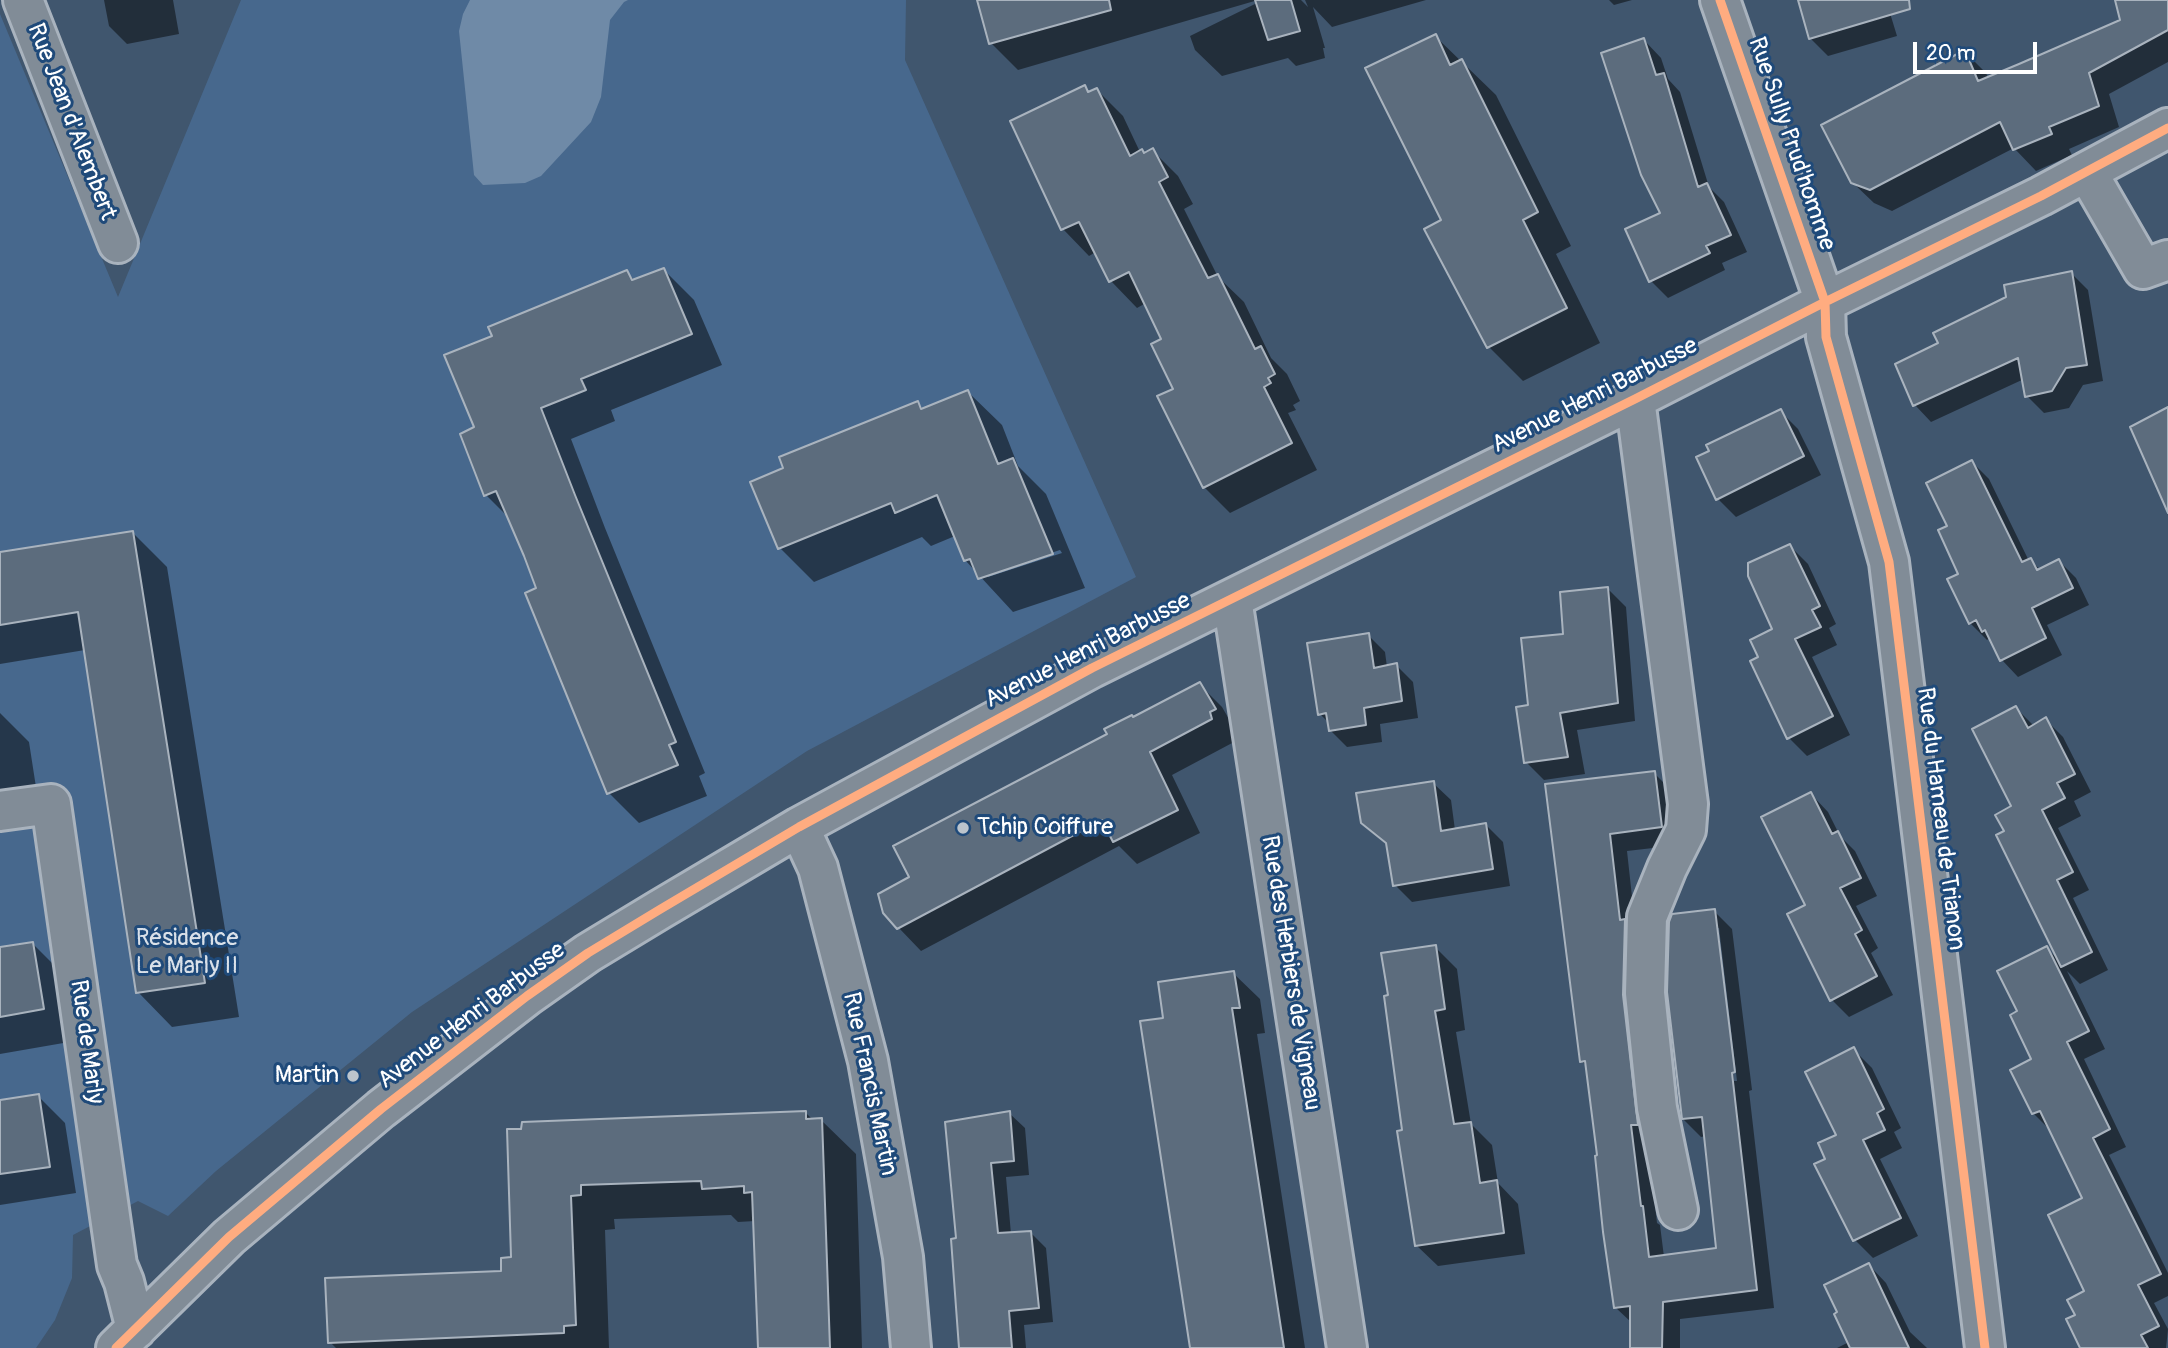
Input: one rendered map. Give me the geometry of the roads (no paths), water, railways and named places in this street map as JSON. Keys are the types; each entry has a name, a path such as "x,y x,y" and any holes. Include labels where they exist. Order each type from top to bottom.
{"street":[{"name":"Rue Jean d'Alembert","path":"23,0 118,243"},
{"name":"Rue Sully Prud'homme","path":"1720,0 1825,302"},
{"name":"Avenue Henri Barbusse","path":"126,1338 229,1237 329,1151 527,996 600,946 799,827 1092,668 2041,196 2168,128"},
{"path":"2087,172 2143,269 2168,260"},
{"name":"Rue du Hameau de Trianon","path":"1825,302 1826,337 1889,562 1985,1348"},
{"path":"1634,399 1688,804 1686,830 1647,916 1645,993 1657,1108 1678,1210"},
{"name":"Rue des Herbiers de Vigneau","path":"1232,598 1347,1348"},
{"name":"Rue de Marly","path":"0,811 51,804 126,1338"},
{"name":"Rue Francis Martin","path":"799,827 818,868 868,1061 903,1257 911,1348"}],"place":[{"name":"Tchip Coiffure","path":"963,828"},
{"name":"Martin","path":"353,1076"}],"park label":[{"name":"Résidence Le Marly II","path":"187,953"}]}
